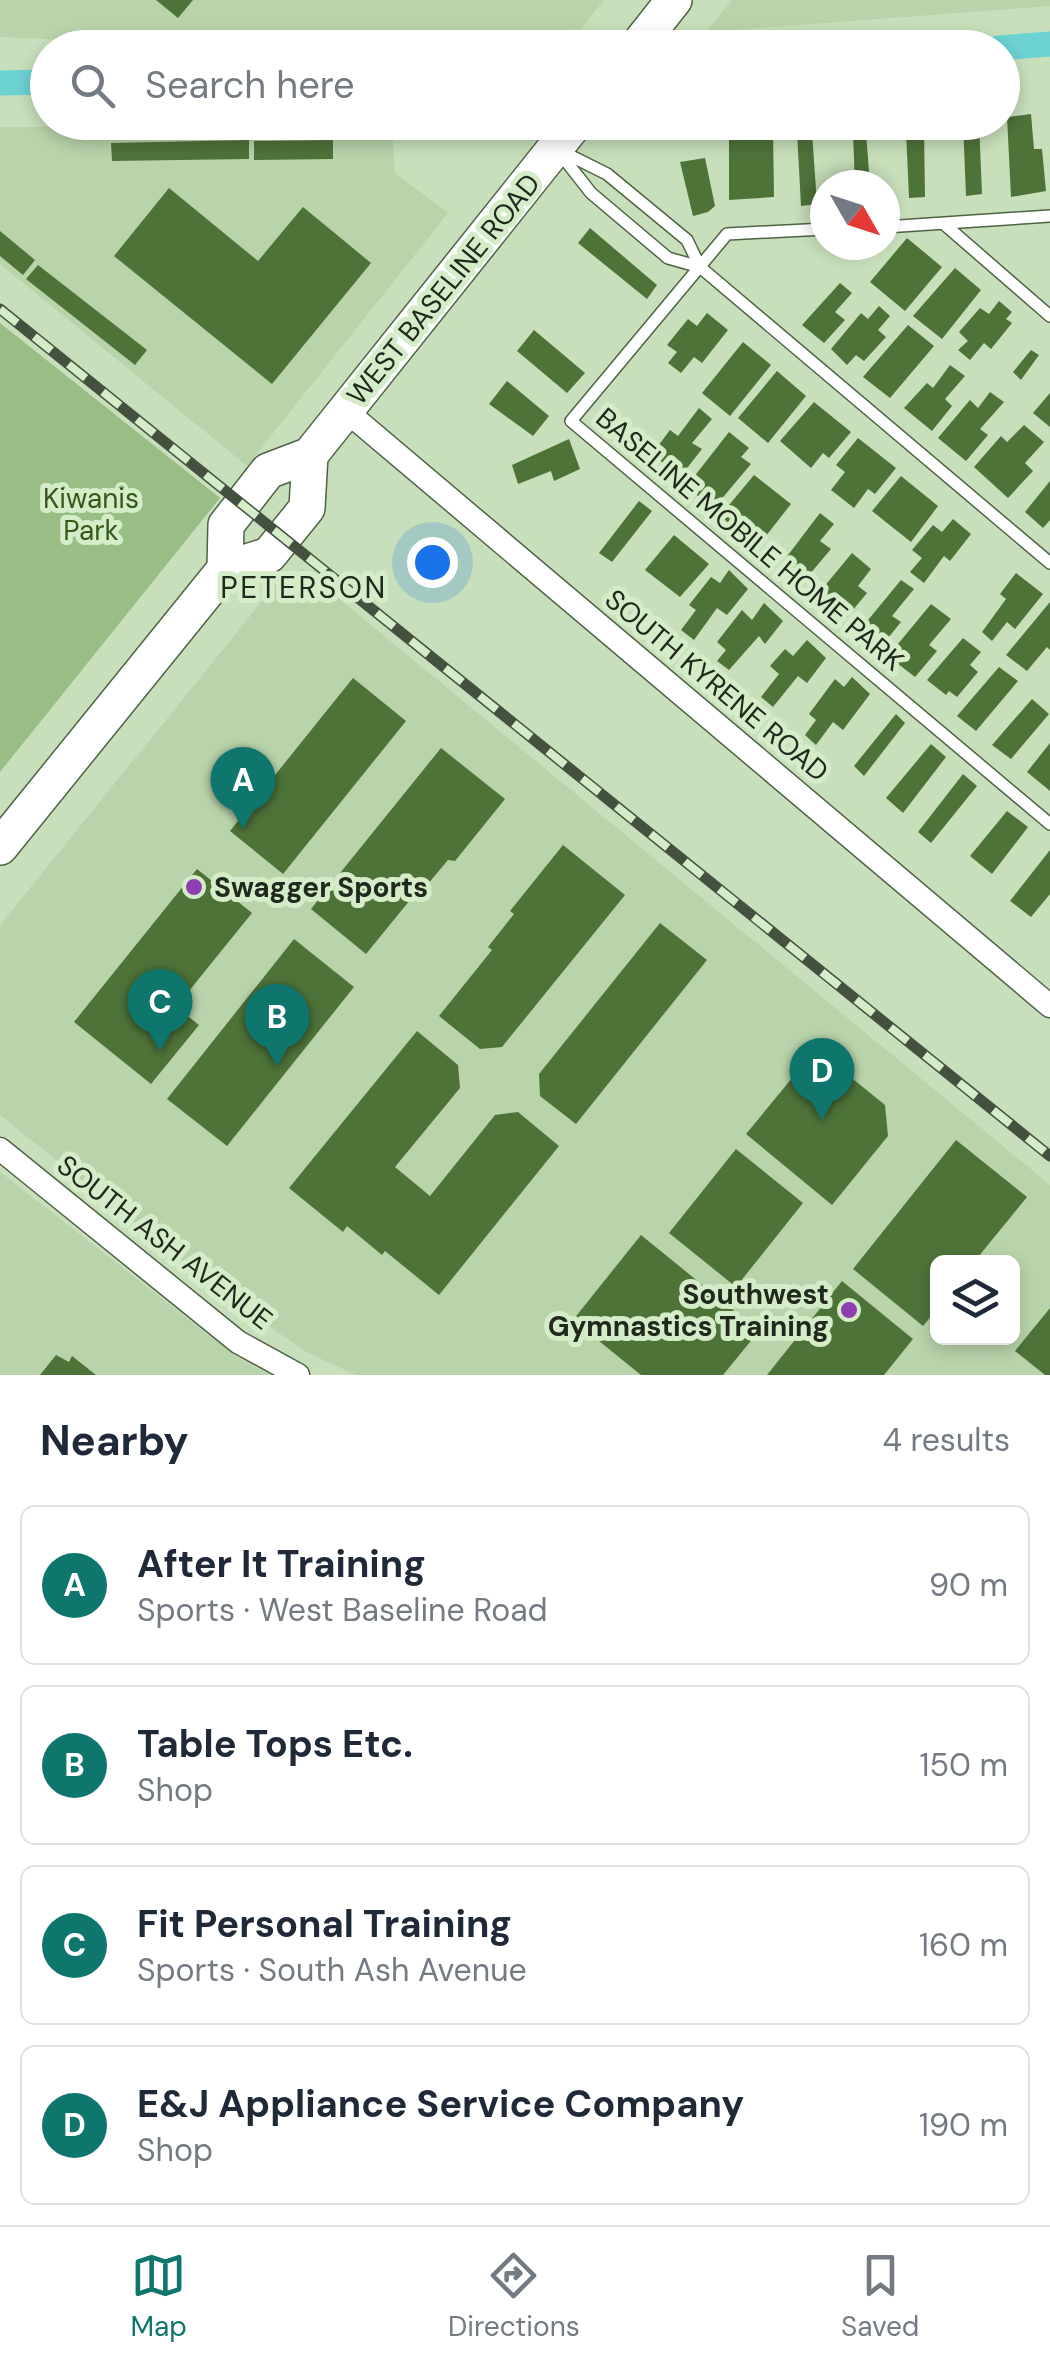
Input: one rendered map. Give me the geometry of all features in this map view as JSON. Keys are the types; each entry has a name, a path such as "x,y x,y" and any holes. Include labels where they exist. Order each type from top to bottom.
{"main road":[{"path":"650,30 674,0"},
{"name":"WEST BASELINE ROAD","path":"225,569 226,526 268,472 310,455 562,140"},
{"path":"0,847 225,569 269,556 307,508 310,455"}],"street":[{"name":"SOUTH KYRENE ROAD","path":"345,410 1050,1006"},
{"name":"SOUTH ASH AVENUE","path":"0,1149 238,1342 298,1375"}],"lane":[{"path":"568,140 591,193 668,258 700,267"},
{"path":"571,140 687,240 700,267 1050,564"},
{"path":"900,226 1050,216"},
{"path":"944,224 1050,316"},
{"name":"BASELINE MOBILE HOME PARK","path":"810,231 727,234 571,421 1050,824"}],"shaded area":[{"path":"0,0 604,0 581,29 30,30 30,38 0,37"},
{"path":"732,0 1050,0 1050,6 708,30"},
{"path":"0,127 30,127 30,140 393,140 395,173 448,213 247,466 0,264"},
{"path":"303,569 1050,1185 1050,1375 356,1375 306,1352 225,1295 0,1115 0,925 279,582"},
{"path":"0,1172 238,1358 271,1375 0,1375"}],"green space":[{"name":"Kiwanis Park","path":"0,323 220,498 0,772"}],"building":[{"path":"156,0 193,0 178,18"},
{"path":"1031,114 1034,149 1042,149 1046,191 1011,197 1008,140 1020,140 1020,115"},
{"path":"249,140 249,159 112,161 111,143"},
{"path":"333,140 333,159 254,160 254,141"},
{"path":"729,140 773,140 774,197 729,200"},
{"path":"797,140 813,140 815,170 810,170 810,205 801,206"},
{"path":"853,140 867,140 869,170 854,170"},
{"path":"906,140 924,140 925,197 909,198"},
{"path":"964,140 980,140 982,194 966,196"},
{"path":"705,158 715,206 693,216 680,162"},
{"path":"169,188 258,261 303,207 371,263 272,384 114,256"},
{"path":"590,228 657,285 647,299 578,243"},
{"path":"0,231 35,260 23,275 0,256"},
{"path":"907,238 942,267 905,311 870,282 888,260 900,260 900,246"},
{"path":"38,265 147,350 135,365 26,279"},
{"path":"955,268 981,290 942,339 913,316"},
{"path":"840,283 852,293 835,312 845,320 824,343 802,325"},
{"path":"999,301 1012,312 1006,319 1012,323 991,349 984,343 970,360 958,350 968,341 959,332 980,308 989,314"},
{"path":"879,306 890,316 878,330 886,337 864,361 856,355 847,365 831,349 861,313 868,319"},
{"path":"707,313 728,330 702,363 694,357 681,373 668,363 677,352 667,345 688,319 697,326"},
{"path":"908,325 934,346 890,398 863,377"},
{"path":"534,330 585,373 567,393 517,351"},
{"path":"743,342 771,365 730,416 702,393"},
{"path":"1031,350 1039,355 1021,380 1013,372"},
{"path":"950,365 965,376 945,399 952,406 932,431 904,408 927,383 933,388"},
{"path":"777,371 806,396 768,443 738,418"},
{"path":"507,381 549,416 533,436 489,404"},
{"path":"990,392 1004,402 980,429 988,435 966,461 938,438 970,400 978,408"},
{"path":"1050,393 1050,427 1033,413"},
{"path":"814,402 851,432 829,458 823,453 811,468 780,441"},
{"path":"699,408 712,419 692,443 702,449 680,477 652,454 670,430 678,436"},
{"path":"1024,425 1044,442 1025,463 1033,471 1008,498 974,467 1001,436 1007,442"},
{"path":"729,432 749,448 741,457 751,464 714,508 686,487"},
{"path":"858,438 896,468 875,494 868,489 854,508 831,490 845,472 836,465"},
{"path":"569,439 580,469 554,481 551,471 518,484 512,465"},
{"path":"754,475 791,504 758,546 720,516"},
{"path":"901,476 938,506 911,542 872,511"},
{"path":"1050,481 1050,520 1043,528 1025,512"},
{"path":"639,501 652,511 612,562 599,553"},
{"path":"820,513 834,524 820,541 831,549 804,581 782,563"},
{"path":"953,519 971,534 950,561 944,556 924,583 910,572 922,558 912,550 933,525 942,532"},
{"path":"674,535 709,564 680,597 645,570"},
{"path":"852,553 871,569 858,586 867,593 847,617 818,594"},
{"path":"729,570 748,589 727,615 717,608 694,640 681,630 696,610 689,605 711,577 720,583"},
{"path":"1016,573 1043,594 1015,629 1007,622 992,641 982,632 1006,599 1000,594"},
{"path":"901,580 914,589 892,616 901,622 880,648 859,631"},
{"path":"1050,602 1050,650 1047,647 1027,671 1006,655"},
{"path":"764,603 783,621 765,644 759,636 729,670 717,661 726,650 717,642 742,610 752,620"},
{"path":"931,604 951,619 929,645 937,651 915,677 888,656"},
{"path":"963,638 981,652 970,665 978,672 957,697 949,691 946,695 927,680"},
{"path":"807,640 826,658 807,683 798,676 773,707 761,697 779,674 770,666 785,649 793,656"},
{"path":"999,667 1018,681 976,731 957,716"},
{"path":"852,677 870,694 843,730 833,722 816,745 805,735 816,720 809,714 835,679 844,687"},
{"path":"353,678 406,721 283,874 230,831"},
{"path":"1032,699 1049,714 1011,759 992,745"},
{"path":"896,714 905,723 864,776 854,766"},
{"path":"1050,743 1050,791 1027,772"},
{"path":"931,744 946,757 903,813 886,798"},
{"path":"441,748 505,799 455,861 448,860 422,891 419,889 366,954 311,909"},
{"path":"963,774 977,786 931,843 918,832"},
{"path":"1007,811 1028,827 992,874 970,856"},
{"path":"563,845 625,895 502,1047 480,1049 439,1016 492,950 488,947 514,914 510,911"},
{"path":"1050,850 1050,894 1031,917 1010,901"},
{"path":"197,869 252,913 176,1007 199,1025 151,1084 74,1022"},
{"path":"660,923 707,960 576,1124 540,1096 539,1074"},
{"path":"294,939 354,987 227,1146 167,1099"},
{"path":"417,1031 458,1065 460,1088 395,1167 430,1196 495,1115 518,1112 559,1146 439,1295 347,1226 343,1232 289,1188"},
{"path":"816,1049 885,1105 888,1136 832,1205 746,1134"},
{"path":"956,1140 1027,1197 980,1255 930,1255 930,1318 923,1326 853,1269"},
{"path":"736,1149 803,1203 736,1287 669,1233"},
{"path":"641,1235 759,1331 723,1375 641,1375 573,1320"},
{"name":"Southwest Gymnastics Training","path":"842,1281 913,1339 884,1375 767,1375"},
{"path":"1050,1308 1050,1375 1015,1351"},
{"path":"56,1355 69,1362 72,1356 96,1375 40,1375"}],"waterway":[{"path":"1020,46 1050,44"},
{"path":"0,83 30,82"}],"railway":[{"path":"0,309 1050,1156"}],"place":[{"name":"After It Training","path":"243,829"},
{"name":"Swagger Sports","path":"194,887"},
{"name":"Fit Personal Training","path":"160,1051"},
{"name":"Table Tops Etc.","path":"277,1066"},
{"name":"E&J Appliance Service Company","path":"822,1120"},
{"name":"Southwest Gymnastics Training","path":"849,1310"}],"district":[{"name":"PETERSON","path":"304,588"}]}
